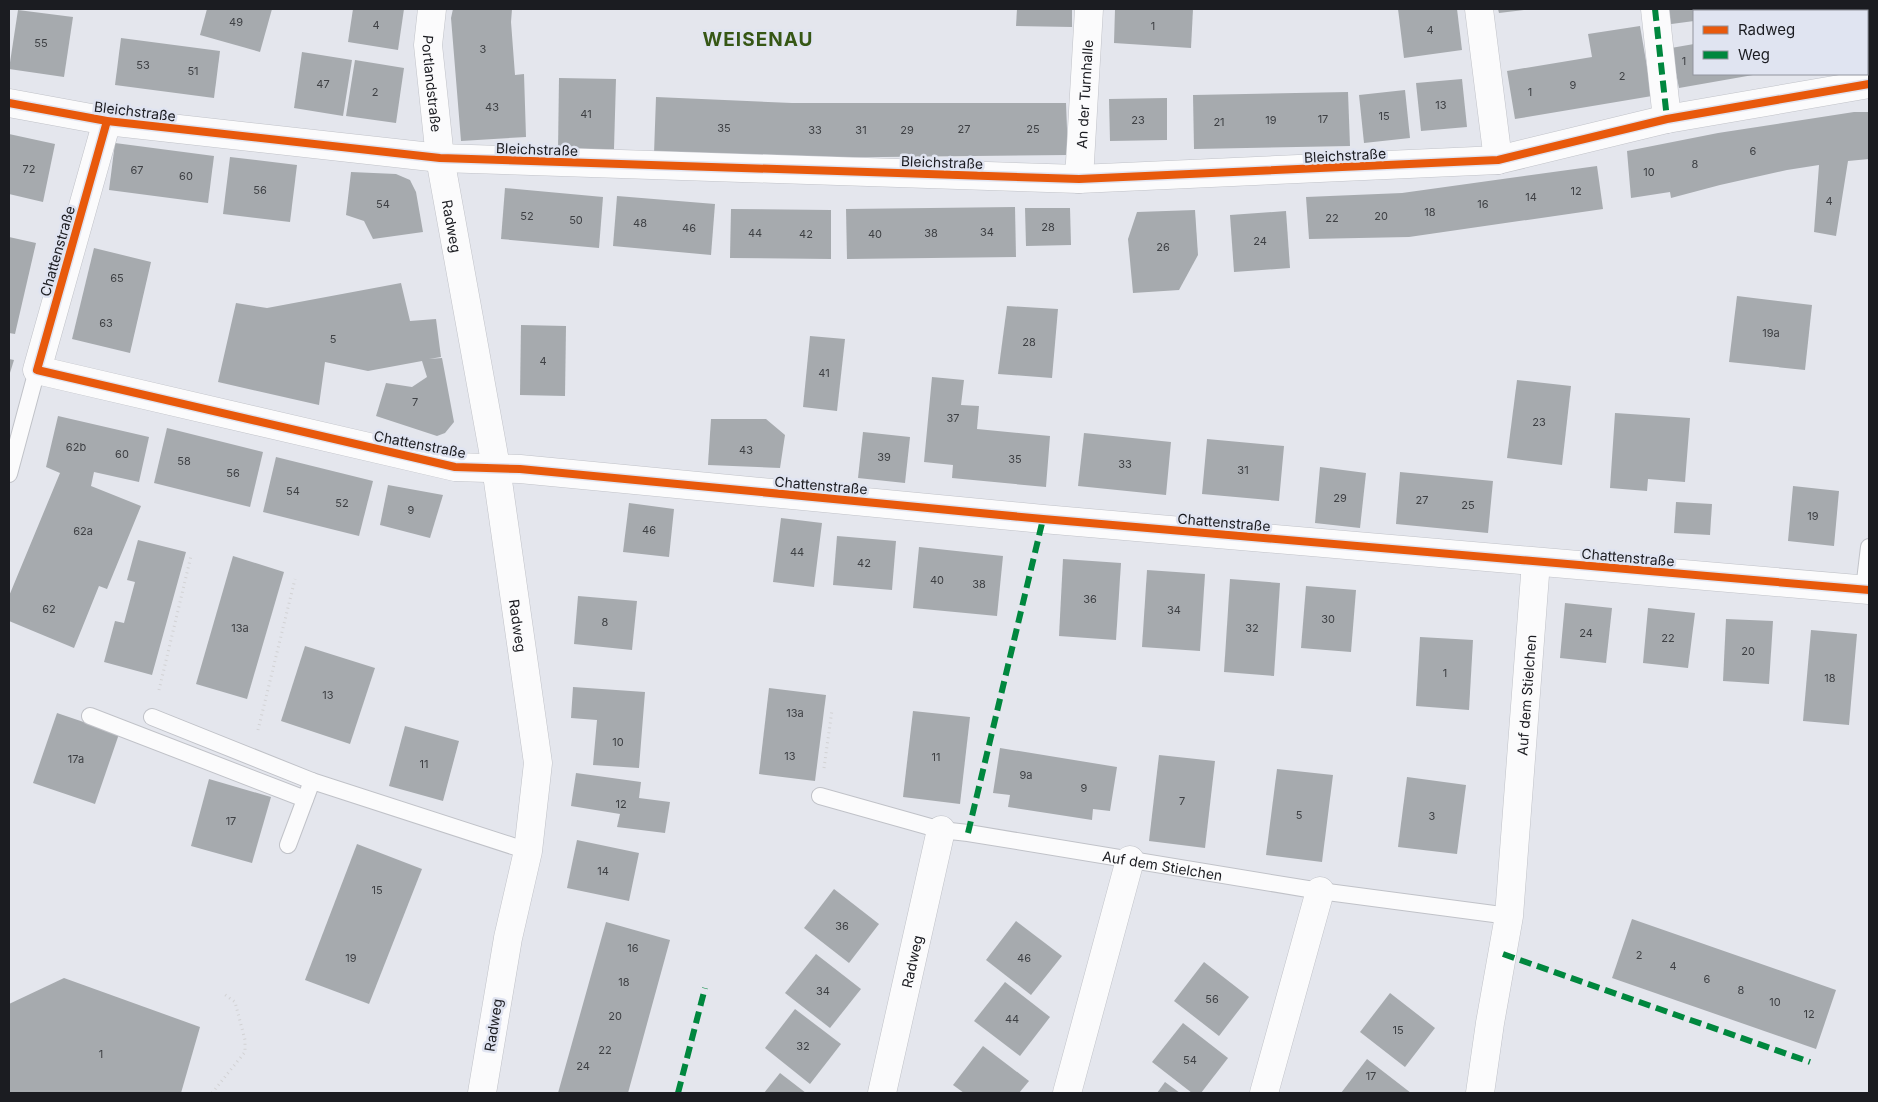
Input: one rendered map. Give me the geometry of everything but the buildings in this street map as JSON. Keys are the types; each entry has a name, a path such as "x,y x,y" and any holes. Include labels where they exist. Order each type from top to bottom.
{"street":[{"name":"Portlandstraße","path":"432,9 428,45 440,158"},
{"name":"An der Turnhalle","path":"1079,179 1089,9"},
{"path":"1479,9 1498,160"},
{"path":"1655,9 1667,119"},
{"name":"Bleichstraße","path":"9,103 107,121 440,158 1079,179 1498,160 1667,119 1869,84"},
{"name":"Chattenstraße","path":"107,121 37,370 454,467 496,467 1033,518 1866,589"},
{"name":"Radweg","path":"440,158 496,467 538,763 528,851 508,938 482,1093"},
{"name":"Auf dem Stielchen","path":"1480,1093 1509,916 1536,562"},
{"name":"Radweg","path":"882,1093 941,830"},
{"path":"1067,1093 1130,860"},
{"path":"1264,1093 1320,891"}],"lane":[{"path":"10,474 37,370"},
{"name":"Chattenstraße","path":"1866,589 1869,547"},
{"path":"90,716 305,799"},
{"path":"152,718 312,781 528,851"},
{"path":"288,845 312,781"},
{"name":"Auf dem Stielchen","path":"820,796 941,830 1320,891 1509,916"}],"path":[{"path":"152,718 191,556"},
{"path":"252,757 295,579"},
{"path":"820,796 832,710"},
{"path":"212,1093 244,1052 245,1040 235,1002 224,994"}],"marked path":[{"path":"1655,9 1667,119"},
{"path":"968,833 1043,519"},
{"path":"1503,954 1810,1062"},
{"path":"678,1093 705,988"}],"cycle path":[{"path":"9,103 107,121 440,158 1079,179 1498,160 1667,119 1869,84"},
{"path":"107,121 37,370 455,467 520,469 1043,519 1869,590"}],"district":[{"name":"WEISENAU","path":"758,39"}]}
